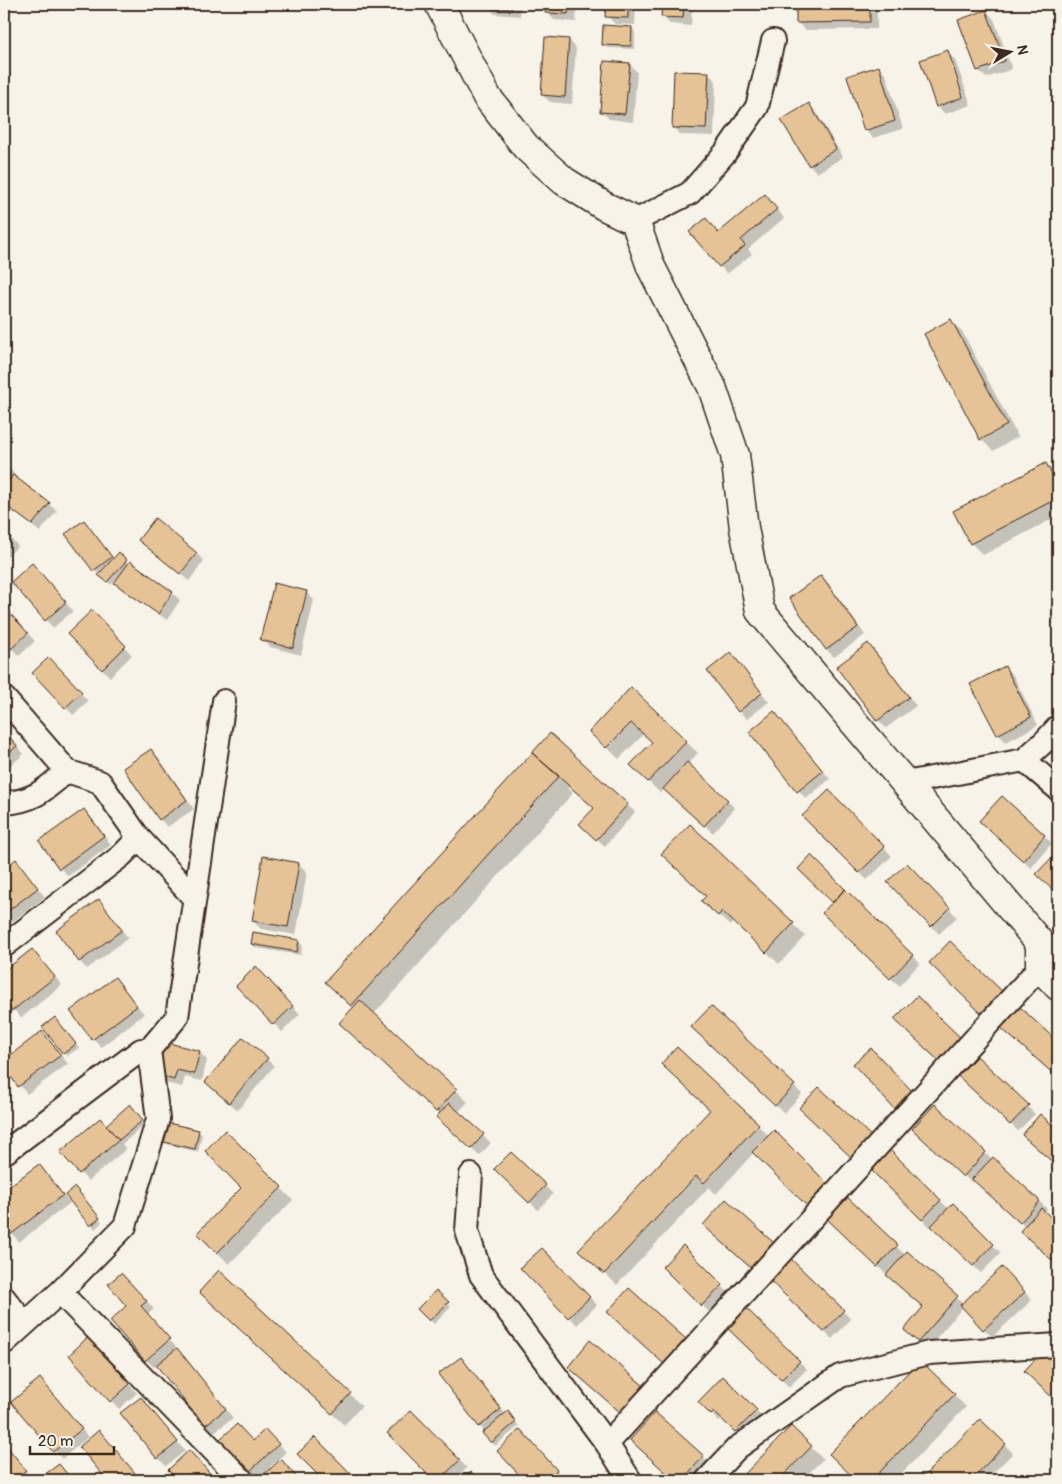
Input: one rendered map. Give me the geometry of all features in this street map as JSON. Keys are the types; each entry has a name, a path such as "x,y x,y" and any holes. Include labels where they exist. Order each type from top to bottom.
{"street":[{"path":"439,4 487,97 526,147 564,181 604,206 635,221 651,267 712,387 735,455 744,528 760,611 1040,943 1049,977 607,1444"},
{"path":"635,221 690,194 725,153 758,107 773,41"},
{"path":"4,698 67,771 100,782 139,838 194,898"},
{"path":"4,1343 60,1292 126,1226 158,1119 149,1050 177,1018 224,702"},
{"path":"906,784 1024,760 1058,726"},
{"path":"1024,760 1058,789"},
{"path":"4,803 21,802 42,792 67,771"},
{"path":"4,946 121,856 139,838"},
{"path":"4,1153 141,1050 149,1050"},
{"path":"471,1175 467,1231 481,1275 607,1444 630,1480"},
{"path":"60,1292 242,1480"},
{"path":"4,1298 25,1324"},
{"path":"706,1480 737,1448 840,1376 929,1353 1058,1345"}],"building":[{"path":"486,4 512,4 512,9 486,7"},
{"path":"546,4 569,4 568,14 545,13"},
{"path":"606,4 628,4 628,18 605,17"},
{"path":"662,4 684,4 683,18 661,17"},
{"path":"796,4 870,4 870,22 796,23"},
{"path":"986,10 1005,61 977,71 958,20"},
{"path":"603,25 632,27 631,46 602,45"},
{"path":"545,37 569,39 565,97 541,95"},
{"path":"948,50 963,97 936,107 920,60"},
{"path":"604,61 630,63 625,114 600,112"},
{"path":"879,66 895,121 864,131 847,76"},
{"path":"674,71 709,72 706,129 672,128"},
{"path":"809,103 836,149 809,166 781,120"},
{"path":"765,194 777,209 741,240 745,246 719,267 689,232 706,218 718,233"},
{"path":"951,319 1007,425 980,440 924,334"},
{"path":"1046,463 1058,486 1058,498 970,544 953,511"},
{"path":"13,475 50,503 32,525 4,504 4,487"},
{"path":"155,518 197,553 180,574 138,540"},
{"path":"84,520 112,557 93,571 65,534"},
{"path":"4,530 11,538 4,545"},
{"path":"119,552 127,560 107,582 98,575"},
{"path":"130,561 173,592 158,614 114,583"},
{"path":"32,563 66,602 45,621 11,582"},
{"path":"821,575 858,627 826,650 789,598"},
{"path":"274,583 307,591 293,648 260,640"},
{"path":"4,607 28,633 11,649 4,641"},
{"path":"92,610 126,646 102,670 67,634"},
{"path":"868,643 909,697 877,721 836,667"},
{"path":"731,652 762,693 738,712 707,671"},
{"path":"49,657 82,692 65,708 32,673"},
{"path":"1005,666 1031,717 997,735 970,684"},
{"path":"631,687 687,741 648,782 630,765 652,742 631,723 606,748 589,732"},
{"path":"774,711 823,771 797,792 749,732"},
{"path":"4,730 17,746 4,757"},
{"path":"550,733 628,804 596,840 579,824 594,808 532,753"},
{"path":"151,749 187,800 159,820 123,768"},
{"path":"532,753 559,776 351,1006 325,982"},
{"path":"687,762 728,800 704,826 663,789"},
{"path":"829,790 885,847 859,873 802,816"},
{"path":"1002,796 1045,835 1023,861 979,821"},
{"path":"84,809 104,836 59,869 39,841"},
{"path":"690,824 794,923 766,953 722,911 718,916 701,901 706,896 661,854"},
{"path":"1058,851 1058,895 1036,874"},
{"path":"811,855 845,889 833,903 798,869"},
{"path":"263,856 299,863 288,927 252,921"},
{"path":"16,859 38,888 4,914 4,869"},
{"path":"907,863 950,908 931,927 887,882"},
{"path":"845,889 913,955 890,979 822,913"},
{"path":"99,899 122,930 79,962 56,931"},
{"path":"253,932 299,940 297,952 251,944"},
{"path":"950,941 1005,994 984,1016 929,963"},
{"path":"32,949 55,977 12,1011 4,1000 4,971"},
{"path":"256,966 293,1006 273,1025 236,986"},
{"path":"115,977 137,1006 92,1040 70,1011"},
{"path":"917,996 963,1040 941,1063 894,1019"},
{"path":"360,1000 457,1089 436,1112 339,1023"},
{"path":"711,1006 795,1085 775,1106 691,1027"},
{"path":"1020,1007 1058,1042 1058,1074 1056,1076 1001,1028"},
{"path":"55,1017 76,1044 63,1054 42,1027"},
{"path":"42,1031 61,1055 18,1087 4,1067 4,1060"},
{"path":"243,1037 268,1058 229,1103 205,1082"},
{"path":"165,1042 200,1051 194,1074 177,1070 174,1080 157,1075"},
{"path":"677,1047 759,1124 704,1183 696,1176 604,1274 578,1250 710,1110 661,1064"},
{"path":"871,1048 915,1094 896,1111 853,1064"},
{"path":"977,1056 1029,1105 1010,1125 958,1076"},
{"path":"819,1087 874,1139 854,1160 799,1108"},
{"path":"449,1103 484,1134 471,1149 436,1117"},
{"path":"130,1104 143,1120 119,1140 106,1125"},
{"path":"935,1104 986,1152 963,1177 912,1129"},
{"path":"1040,1114 1058,1130 1058,1167 1022,1135"},
{"path":"100,1118 119,1140 79,1174 60,1152"},
{"path":"168,1123 199,1130 195,1149 164,1142"},
{"path":"225,1130 282,1187 217,1253 197,1233 241,1188 205,1151"},
{"path":"774,1130 830,1186 809,1208 752,1152"},
{"path":"890,1150 941,1200 922,1220 871,1170"},
{"path":"511,1152 546,1185 529,1203 494,1169"},
{"path":"993,1157 1040,1201 1020,1223 972,1179"},
{"path":"39,1164 63,1195 10,1235 4,1226 4,1190"},
{"path":"75,1187 100,1218 90,1226 65,1195"},
{"path":"845,1195 898,1245 877,1267 825,1217"},
{"path":"726,1199 775,1244 752,1269 703,1225"},
{"path":"953,1203 994,1244 973,1266 931,1226"},
{"path":"1041,1208 1058,1224 1058,1259 1055,1263 1020,1231"},
{"path":"683,1245 723,1285 701,1306 662,1267"},
{"path":"542,1248 590,1297 568,1318 520,1268"},
{"path":"907,1251 958,1296 918,1342 904,1330 923,1307 886,1275"},
{"path":"789,1257 844,1310 824,1332 768,1279"},
{"path":"1002,1267 1025,1292 983,1330 960,1305"},
{"path":"219,1270 351,1393 332,1414 199,1292"},
{"path":"121,1273 147,1301 141,1306 170,1339 145,1361 110,1321 126,1306 108,1284"},
{"path":"629,1288 687,1340 665,1365 607,1312"},
{"path":"436,1290 449,1302 429,1321 417,1309"},
{"path":"742,1304 800,1361 781,1380 723,1324"},
{"path":"88,1337 130,1384 110,1402 69,1355"},
{"path":"590,1340 644,1386 621,1413 568,1367"},
{"path":"177,1348 226,1409 204,1426 156,1365"},
{"path":"1045,1349 1058,1362 1058,1403 1024,1371"},
{"path":"461,1357 501,1409 479,1427 438,1374"},
{"path":"920,1360 955,1394 872,1480 856,1480 829,1454"},
{"path":"723,1376 757,1410 735,1432 714,1412 711,1415 698,1402"},
{"path":"40,1378 82,1429 53,1452 11,1402"},
{"path":"141,1397 178,1442 157,1459 120,1413"},
{"path":"411,1410 460,1460 439,1480 433,1480 387,1433"},
{"path":"508,1411 516,1422 491,1443 482,1433"},
{"path":"655,1412 704,1456 682,1480 674,1480 630,1440"},
{"path":"980,1419 1006,1444 971,1480 934,1480 927,1473"},
{"path":"237,1424 253,1441 265,1429 279,1444 249,1472 219,1440"},
{"path":"791,1426 812,1446 779,1480 739,1480"},
{"path":"520,1429 557,1470 546,1480 524,1480 497,1451"},
{"path":"99,1430 135,1473 127,1480 107,1480 79,1447"},
{"path":"315,1437 357,1480 323,1480 297,1454"},
{"path":"4,1443 26,1470 13,1480 4,1480"},
{"path":"189,1450 216,1480 177,1480 168,1470"},
{"path":"281,1459 299,1480 258,1480"},
{"path":"59,1464 72,1480 37,1480"},
{"path":"471,1472 480,1480 463,1480"},
{"path":"927,1473 934,1480 919,1480"}]}
